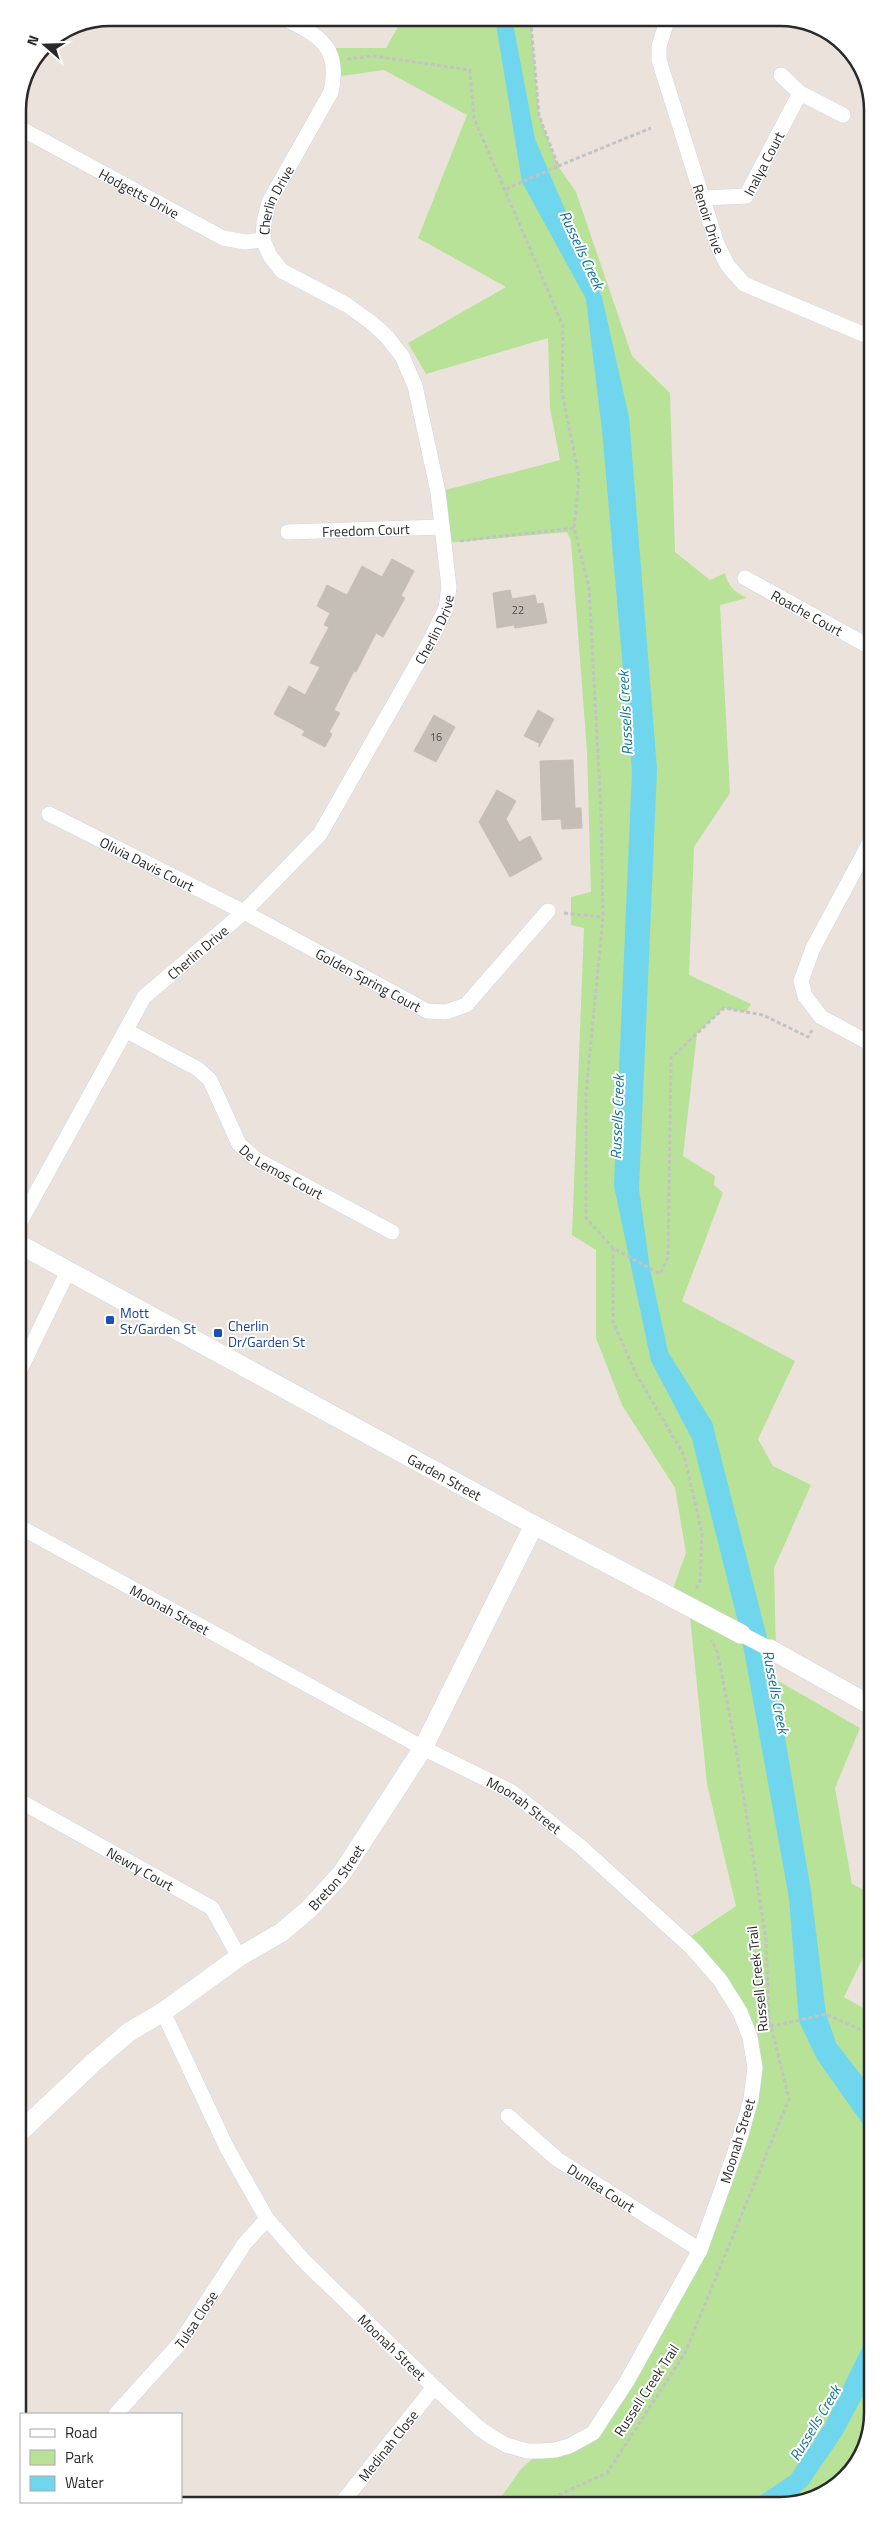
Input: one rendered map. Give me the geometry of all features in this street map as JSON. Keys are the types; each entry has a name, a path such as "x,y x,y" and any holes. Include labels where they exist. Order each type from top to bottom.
{"street":[{"path":"300,26 314,33 328,48 333,61"},
{"name":"Renoir Drive","path":"665,26 659,46 658,60 718,244 728,266 744,284 864,332"},
{"name":"Cherlin Drive","path":"26,1211 144,997 244,912 320,834 444,615 449,587 438,492 415,386 402,356 387,337 372,323 347,305 282,271 270,256 263,240 264,222 269,202 331,92 334,76 333,61"},
{"path":"781,75 800,93 843,115"},
{"name":"Inalya Court","path":"703,198 746,196 800,93"},
{"name":"Hodgetts Drive","path":"26,131 223,238 245,242 263,240"},
{"name":"Freedom Court","path":"288,532 442,526"},
{"name":"Roache Court","path":"746,578 864,644"},
{"name":"Olivia Davis Court","path":"49,814 244,912"},
{"path":"864,854 828,924 812,948 801,981 804,996 821,1017 864,1040"},
{"name":"Golden Spring Court","path":"244,912 427,1011 446,1012 466,1005 548,911"},
{"name":"De Lemos Court","path":"127,1031 198,1069 210,1080 239,1144 256,1159 392,1232"},
{"name":"Garden Street","path":"26,1248 534,1525 756,1642 864,1702"},
{"path":"26,1358 68,1272"},
{"name":"Breton Street","path":"26,2126 94,2062 129,2032 163,2012 238,1958 282,1932 309,1909 342,1873 423,1748 534,1525"},
{"name":"Moonah Street","path":"26,1531 423,1748 512,1792 581,1847 692,1948 720,1980 740,2012 750,2037 755,2068 752,2099 700,2250 627,2381 593,2433 581,2441 555,2450 527,2451 506,2445 479,2428 304,2261 267,2219 227,2148 163,2012"},
{"name":"Newry Court","path":"26,1804 212,1908 238,1958"},
{"name":"Dunlea Court","path":"508,2116 556,2159 700,2250"},
{"name":"Tulsa Close","path":"117,2413 180,2343 245,2243 267,2219"},
{"name":"Medinah Close","path":"347,2497 434,2387"}],"path":[{"path":"531,26 539,115 558,166"},
{"path":"333,61 373,56 470,70 474,118 563,326 562,392 579,478 574,528 589,587 601,812 603,917 586,1093 586,1218 613,1248 660,1274 668,1258 671,1058 724,1008 763,1015 808,1037 821,1017"},
{"path":"506,189 651,128"},
{"path":"445,543 574,528"},
{"path":"548,911 603,917"},
{"name":"Russell Creek Trail","path":"554,2497 607,2473 686,2353 789,2099 771,2027 766,1940 736,1748 718,1655 693,1595 700,1581 702,1534 684,1455 636,1374 613,1322 613,1248"},
{"path":"771,2027 826,2014 864,2031"}],"green space":[{"path":"398,26 531,26 539,115 558,166 576,192 632,356 670,393 675,552 710,580 725,573 733,589 747,598 720,605 730,793 694,847 689,975 751,1004 746,1012 724,1008 697,1033 683,1156 715,1176 714,1185 723,1193 682,1301 795,1361 758,1439 773,1466 811,1485 774,1568 776,1653 758,1642 768,1675 860,1728 835,1788 852,1884 864,1890 864,1956 844,1997 864,2008 863,2424 855,2450 839,2472 827,2483 802,2494 791,2496 501,2497 521,2469 541,2451 581,2441 700,2250 751,2099 750,2037 684,1941 736,1906 707,1784 689,1607 670,1597 686,1553 675,1488 622,1405 596,1338 596,1250 572,1235 584,928 571,925 571,897 591,892 587,751 571,541 567,532 445,543 438,492 560,460 550,408 548,338 426,374 408,343 506,287 418,238 467,115 384,70 334,77 328,48 386,48"}],"water":[{"name":"Russells Creek","path":"496,26 514,26 535,139 602,297 629,417 657,769 639,1189 650,1269 668,1352 712,1422 770,1649 811,1891 826,2014 836,2043 864,2079 864,2126 817,2059 799,2021 789,1898 741,1634 692,1439 651,1361 614,1186 632,771 602,430 586,299 522,182"},
{"path":"864,2344 864,2394 842,2435 808,2485 797,2495 758,2497 791,2475 825,2424"}],"building":[{"path":"392,559 414,571 401,596 405,598 383,637 376,633 356,672 354,671 334,710 340,713 329,732 332,734 325,747 302,735 305,731 274,714 289,686 305,695 320,667 310,663 329,627 324,625 330,613 317,606 327,585 347,595 362,566 382,577"},
{"path":"510,590 512,599 535,595 537,604 543,603 547,623 515,628 514,625 497,628 493,593"},
{"path":"538,710 554,719 539,747 539,743 524,736"},
{"path":"434,715 455,727 436,762 414,751"},
{"path":"573,760 575,808 581,808 582,828 562,829 561,819 542,820 540,761"},
{"path":"497,790 516,801 506,819 519,842 530,836 542,859 510,877 479,822"}],"place":[{"name":"Mott St/Garden St","path":"110,1320"},
{"name":"Cherlin Dr/Garden St","path":"218,1333"}]}
